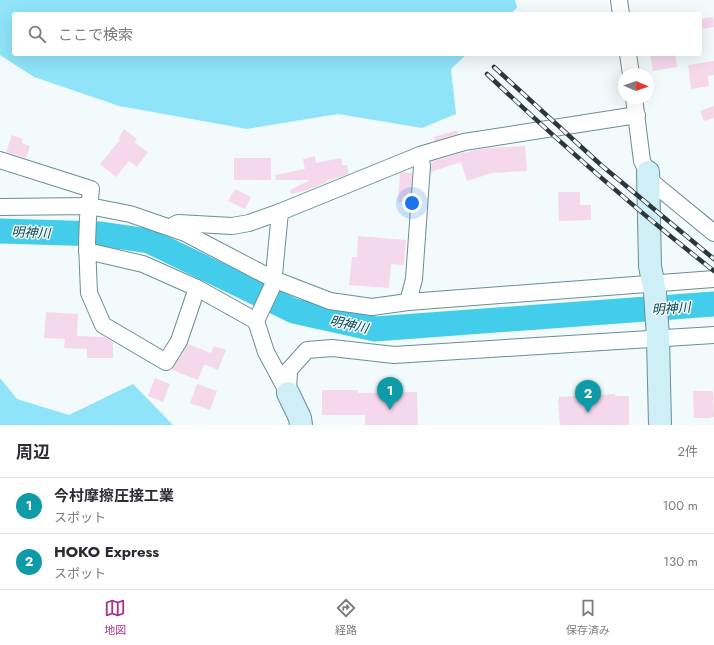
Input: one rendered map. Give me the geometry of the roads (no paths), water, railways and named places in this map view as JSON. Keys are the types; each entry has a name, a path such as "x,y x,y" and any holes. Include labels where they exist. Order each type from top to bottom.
{"street":[{"path":"619,0 621,12"},
{"path":"628,56 630,68"},
{"path":"635,104 642,161 654,183 714,232"},
{"path":"171,228 178,223 232,226 249,223 280,212 420,155 464,142 637,115"},
{"path":"408,302 414,279 422,166 420,155"},
{"path":"0,160 90,189 87,247 89,293 103,325 166,362 179,342 197,288"},
{"path":"648,172 650,266 654,288 657,331 660,425"},
{"path":"0,206 130,214 185,233 273,282 330,301 372,307 408,302 654,288 714,279"},
{"path":"280,212 273,282 256,321 266,352 300,418 301,425"},
{"path":"87,247 143,264 197,288 256,321"},
{"path":"288,393 289,370 308,350 332,348 394,355 657,331 714,335"}],"waterway":[{"name":"明神川","path":"0,231 101,234 149,241 294,311 375,329 714,304"}],"railway":[{"path":"494,67 601,165 714,259"},
{"path":"487,74 598,175 655,224 714,271"}],"place":[{"name":"今村摩擦圧接工業","path":"390,410"},
{"name":"HOKO Express","path":"588,413"}]}
